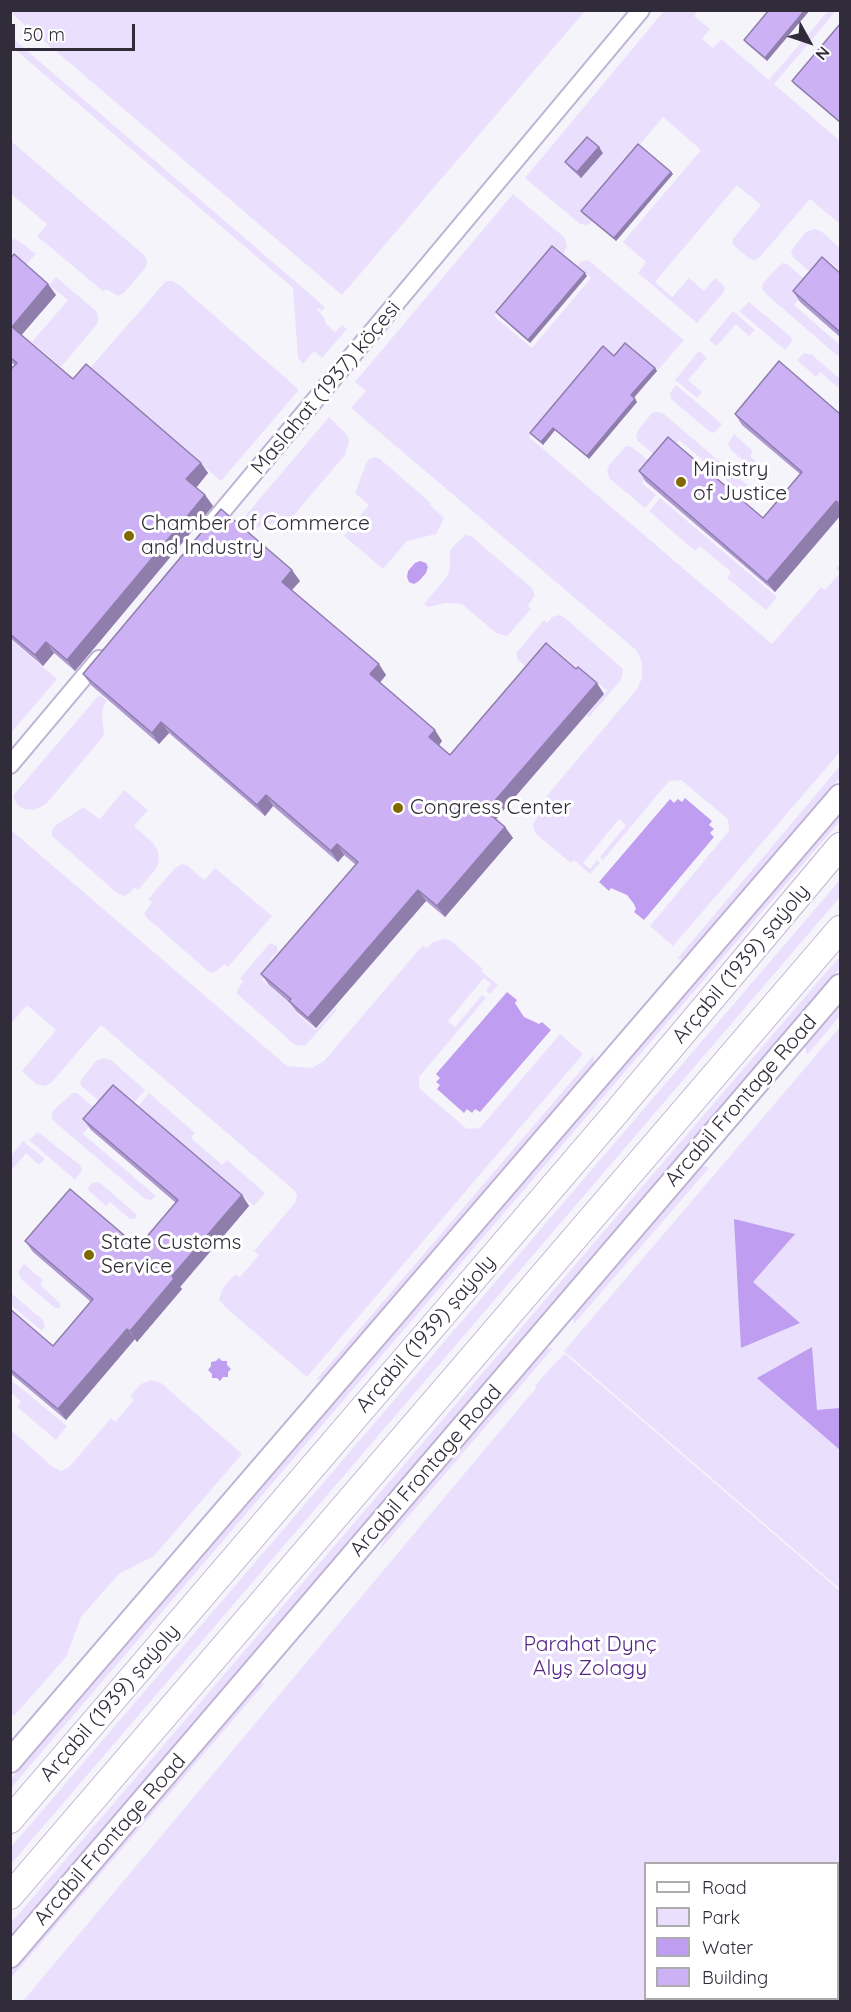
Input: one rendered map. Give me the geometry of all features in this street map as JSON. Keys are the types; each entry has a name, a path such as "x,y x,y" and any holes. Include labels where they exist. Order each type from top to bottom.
{"main road":[{"name":"Arçabil (1939) şaýoly","path":"10,1820 607,1123 840,846"},
{"path":"10,1896 840,929"}],"street":[{"name":"Maslahat (1937) köçesi","path":"201,537 641,10"},
{"path":"10,765 109,646"},
{"path":"10,1761 840,796"},
{"name":"Arcabil Frontage Road","path":"10,1956 840,986"}],"green space":[{"path":"11,10 585,11 342,295 11,13"},
{"path":"664,11 698,11 694,16 710,29 702,39 713,48 721,39 769,80 828,11 836,11 774,84 840,141 840,224 810,199 760,257 755,260 750,259 733,245 732,240 761,205 737,185 655,282 672,297 689,278 704,291 715,278 723,285 725,289 723,293 697,323 638,273 646,262 623,242 701,150 663,117 582,213 592,222 588,225 580,224 525,178"},
{"path":"11,37 325,307 322,311 319,308 317,310 324,317 325,323 335,332 342,325 347,329 322,358 314,351 303,364 298,358 293,288 11,46"},
{"path":"11,141 144,255 147,261 146,267 124,293 118,296 106,289 104,292 37,236 47,224 11,194"},
{"path":"513,194 564,237 567,246 563,255 553,247 494,316 532,348 591,278 577,266 580,262 588,260 684,340 658,370 627,344 616,357 604,348 529,437 772,644 821,587 825,590 840,573 840,752 673,946 650,926 729,831 728,819 681,780 669,781 603,860 600,857 626,825 619,819 583,863 590,869 597,860 600,863 590,874 574,860 571,863 538,836 533,824 542,809 539,805 637,689 642,678 642,662 636,650 351,408 366,391 355,382"},
{"path":"814,229 821,231 840,248 840,271 830,262 819,274 813,275 793,257 791,252 794,247 806,232"},
{"path":"16,239 36,254 26,265 11,252 11,240"},
{"path":"782,263 787,264 807,281 807,288 794,305 840,345 840,358 762,289 763,283"},
{"path":"56,277 96,311 99,318 97,324 61,367 32,342 68,300 49,285"},
{"path":"166,281 178,284 298,391 221,481 90,368"},
{"path":"749,302 790,336 791,343 785,350 739,311"},
{"path":"733,311 755,330 749,336 736,324 717,346 709,340"},
{"path":"699,351 707,358 688,380 702,392 697,398 675,380"},
{"path":"804,353 812,355 840,379 840,389 820,372 816,377 797,360"},
{"path":"676,385 722,424 716,431 713,433 709,431 671,399 670,393"},
{"path":"652,413 664,414 753,490 755,496 752,502 679,440 665,457 658,458 637,440 636,435 639,429"},
{"path":"329,417 347,435 349,442 345,455 289,521 268,524 253,531 241,521"},
{"path":"734,434 753,451 750,456 770,473 769,479 765,479 731,450 728,443"},
{"path":"626,446 632,447 653,464 653,470 642,483 656,495 645,508 610,479 607,472 609,465"},
{"path":"375,457 431,503 430,505 444,518 436,534 407,541 383,569 344,536 369,505 355,493 366,464 369,459"},
{"path":"660,498 777,597 766,610 727,578 731,572 700,546 695,551 649,511"},
{"path":"465,535 471,536 532,588 535,595 528,606 531,609 507,636 496,633 462,604 445,603 428,607 424,604 448,575 450,550"},
{"path":"559,615 623,669 621,680 589,717 587,715 607,691 583,670 581,672 549,644 527,668 517,659 517,652 544,620 547,623 552,617"},
{"path":"11,640 57,679 11,733"},
{"path":"99,695 107,701 103,707 104,734 102,738 46,804 34,810 18,806 13,797 16,792"},
{"path":"840,766 840,778 687,959 677,959"},
{"path":"124,790 148,810 134,826 153,843 158,851 159,860 156,869 138,890 135,887 124,896 117,893 52,836 52,830 56,825 84,808 100,819"},
{"path":"840,812 840,821 11,1788 11,1779"},
{"path":"11,830 287,1066 312,1068 324,1061 423,945 427,948 433,942 445,939 451,941 498,985 490,994 486,991 491,984 484,978 448,1021 455,1027 482,995 486,998 419,1077 419,1088 467,1129 480,1128 560,1034 583,1054 307,1377 225,1307 219,1299 223,1288 235,1274 240,1277 259,1255 254,1251 295,1203 297,1196 295,1191 101,1025 51,1083 44,1086 36,1084 22,1071 56,1030 27,1005 11,1024"},
{"path":"182,864 188,866 204,880 215,868 272,916 228,967 224,964 214,973 209,972 144,914 152,902 148,899 175,868"},
{"path":"840,880 840,897 11,1864 11,1847"},
{"path":"270,943 277,946 278,951 270,960 275,964 262,980 298,1010 296,1013 316,1030 335,1008 337,1010 305,1046 295,1045 236,993 243,981 240,978"},
{"path":"840,956 840,968 11,1935 11,1923"},
{"path":"840,1005 840,1016 807,1055 805,1046"},
{"path":"840,1027 840,1589 564,1351"},
{"path":"594,1055 594,1066 326,1378 316,1380"},
{"path":"104,1058 111,1060 145,1090 134,1103 103,1104 82,1087 80,1082 84,1076 96,1061"},
{"path":"72,1093 77,1093 98,1111 97,1117 83,1134 156,1196 151,1200 145,1199 52,1118 52,1112"},
{"path":"149,1093 195,1133 191,1138 222,1165 227,1160 265,1193 254,1206 138,1106"},
{"path":"38,1132 80,1165 81,1172 75,1180 29,1140"},
{"path":"23,1141 45,1159 39,1165 26,1153 11,1171 11,1156"},
{"path":"705,1166 709,1168 574,1324 573,1319 576,1313 699,1169"},
{"path":"99,1182 137,1215 135,1219 130,1219 110,1202 106,1206 87,1189 92,1183"},
{"path":"24,1264 43,1280 40,1285 61,1304 59,1308 55,1308 21,1279 18,1272"},
{"path":"10,1292 43,1320 45,1326 42,1331 11,1305"},
{"path":"548,1348 553,1348 378,1552 390,1530"},
{"name":"Parahat Dynç Alyş Zolagy","path":"565,1354 840,1591 840,2001 23,2001 536,1388 535,1386"},
{"path":"10,1379 67,1426 56,1440 17,1407 21,1402 11,1392"},
{"path":"151,1380 161,1383 242,1454 154,1556 119,1574 81,1617 66,1657 14,1716 10,1713 11,1430 53,1467 61,1471 69,1467 111,1418 115,1422 134,1400 130,1396 141,1384"},
{"path":"260,1681 264,1684 11,1978 11,1971"}],"water":[{"path":"420,561 426,563 428,567 426,573 414,584 409,582 408,571"},
{"path":"685,798 712,821 709,825 714,829 710,833 714,837 644,920 634,912 636,909 634,904 627,895 611,888 609,891 599,882 670,799 674,803 678,799 682,802"},
{"path":"507,992 517,1000 515,1003 524,1017 539,1024 542,1022 551,1030 480,1112 475,1109 472,1113 467,1109 464,1113 437,1089 440,1085 436,1082 440,1078 436,1074"},
{"path":"734,1219 795,1234 753,1282 800,1323 741,1348"},
{"path":"812,1347 817,1410 840,1408 840,1450 757,1378"},
{"path":"219,1358 227,1361 231,1369 228,1377 223,1377 220,1381 212,1378 208,1370 211,1362"}],"building":[{"path":"769,10 805,10 765,58 744,40"},
{"path":"840,24 840,122 792,81"},
{"path":"587,137 599,147 577,172 565,162"},
{"path":"638,144 671,172 614,238 581,211"},
{"path":"552,246 585,273 528,340 496,312"},
{"path":"14,254 48,284 12,327 73,379 86,364 201,463 186,479 205,495 67,660 46,642 35,655 10,634 10,370 17,363 10,357 10,259"},
{"path":"822,257 840,273 840,332 793,291"},
{"path":"625,343 655,368 631,395 635,399 587,456 553,428 541,442 530,433 603,346 614,356"},
{"name":"Ministry of Justice","path":"779,361 840,414 840,501 839,503 836,501 767,582 639,471 668,437 763,518 802,472 735,414"},
{"name":"Congress Center","path":"221,509 292,570 282,582 379,664 370,674 435,730 429,737 450,755 546,643 576,669 578,667 597,683 486,811 505,827 437,906 418,890 308,1018 289,1001 291,999 261,974 358,862 337,844 331,851 266,795 257,805 161,722 152,733 83,674"},
{"name":"State Customs Service","path":"113,1085 242,1195 172,1276 174,1279 130,1331 127,1329 58,1409 10,1369 10,1309 53,1346 93,1299 25,1241 70,1189 138,1247 178,1200 83,1119"}],"place":[{"name":"Ministry of Justice","path":"681,482"},
{"name":"Chamber of Commerce and Industry","path":"129,536"},
{"name":"Congress Center","path":"398,808"},
{"name":"State Customs Service","path":"89,1255"}]}
